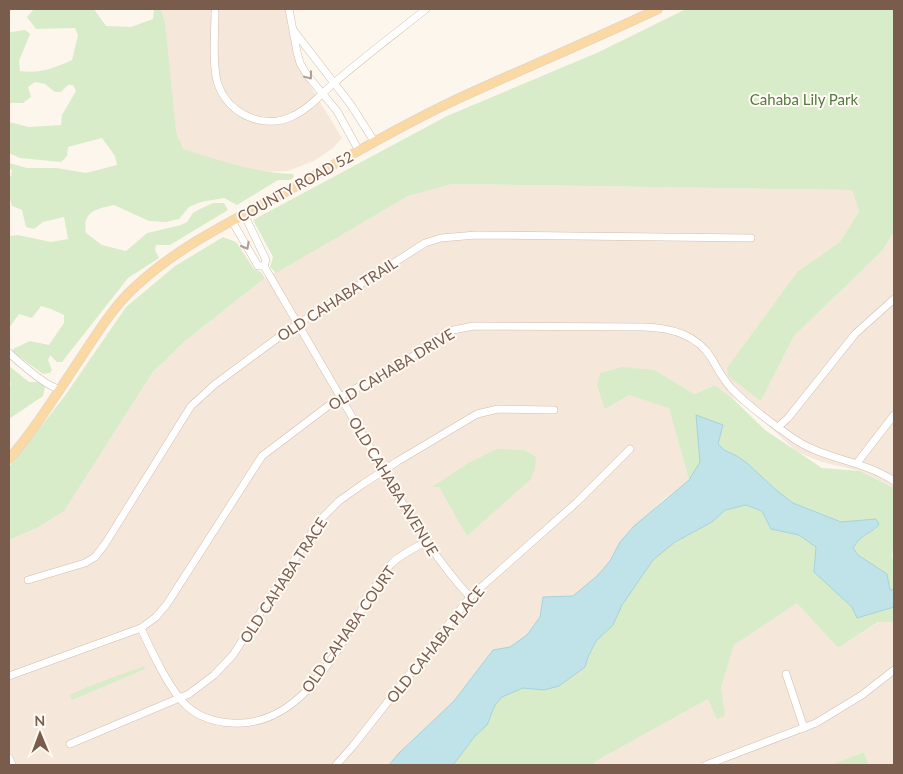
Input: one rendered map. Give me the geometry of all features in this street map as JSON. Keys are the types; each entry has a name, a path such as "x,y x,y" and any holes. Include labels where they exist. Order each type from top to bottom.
{"main road":[{"name":"COUNTY ROAD 52","path":"9,459 29,434 108,318 135,286 161,264 204,236 374,141 450,103 658,9"}],"street":[{"path":"289,9 300,63 337,111 359,151"},
{"path":"215,12 216,68 218,82 223,95 238,111 257,120 278,121 298,114 426,9"},
{"path":"294,30 350,105 374,141"},
{"name":"OLD CAHABA AVENUE","path":"244,214 266,260 264,266 383,470 426,542 453,578 470,596"},
{"name":"OLD CAHABA AVENUE","path":"232,221 258,266 264,266"},
{"name":"OLD CAHABA TRAIL","path":"28,580 75,567 95,557 191,406 214,385 298,324 425,243 441,238 486,236 752,238"},
{"path":"778,427 788,418 855,334 894,299"},
{"name":"OLD CAHABA DRIVE","path":"9,676 141,628 156,617 167,604 262,456 340,397 403,363 440,337 462,327 661,327 682,332 705,348 718,372 732,389 790,437 815,451 871,468 894,481"},
{"path":"9,353 36,376 55,389 60,389"},
{"name":"OLD CAHABA TRACE","path":"70,744 179,698 199,687 221,668 233,655 307,539 327,512 339,501 383,470 477,414 498,410 554,410"},
{"path":"857,463 894,415"},
{"name":"OLD CAHABA PLACE","path":"336,765 353,746 470,596 577,502 630,449"},
{"name":"OLD CAHABA COURT","path":"141,628 170,686 179,698 194,712 211,720 244,723 273,715 287,708 306,692 318,677 391,565 400,557 426,542"},
{"path":"786,674 804,728"},
{"path":"706,765 804,728 832,714 893,674"},
{"path":"9,758 12,765"}],"shaded area":[{"path":"161,9 286,9 300,69 342,138 333,148 314,161 288,171 260,172 176,155 165,22"},
{"path":"452,184 852,190 859,211 840,242 798,271 761,401 794,336 882,251 894,232 894,488 860,471 822,462 797,452 756,414 715,385 694,394 655,370 629,395 669,407 689,480 663,500 620,542 610,561 597,576 573,596 543,597 540,617 527,635 510,647 493,650 454,701 398,754 389,765 9,765 9,540 35,529 152,373 185,341 265,278 408,195"},
{"path":"797,602 838,648 879,622 894,622 894,765 869,765 864,752 830,765 594,765 593,762 708,699 721,688 734,645"}],"green space":[{"path":"34,9 94,9 106,26 131,27 153,19 154,9 161,9 165,22 176,132 183,149 251,169 293,174 294,177 290,180 278,180 237,205 224,198 201,202 189,207 179,219 166,222 149,221 114,205 92,212 86,220 86,233 102,245 126,251 147,233 181,225 187,222 193,213 213,203 224,203 228,210 170,245 156,245 155,250 159,258 128,278 62,362 57,362 50,355 48,360 52,370 50,373 43,374 13,352 13,349 30,341 49,345 64,323 64,315 41,306 32,318 19,314 9,328 9,236 18,235 51,242 68,239 64,217 43,222 34,229 26,227 22,210 12,206 9,196 9,176 11,176 12,170 9,168 9,163 27,168 57,168 86,173 117,165 115,156 102,138 68,147 67,156 61,162 20,158 9,153 9,122 29,127 61,125 62,115 76,91 73,85 68,85 61,92 55,92 45,84 35,82 28,87 31,97 23,103 9,103 9,34 11,32 25,30 30,34 19,61 20,71 34,72 47,70 72,60 78,35 75,28 36,29 27,17"},
{"name":"Cahaba Lily Park","path":"686,9 894,9 894,232 882,251 794,336 761,401 728,376 727,368 798,271 840,242 859,211 852,190 452,184 408,196 276,273 270,267 273,257 253,220 447,116 599,52"},
{"path":"223,237 236,242 254,269 261,272 265,278 185,341 152,373 64,511 35,529 9,540 9,467 64,397 126,307 175,266"},
{"path":"9,366 29,382 39,382 45,387 43,396 9,419 9,388 11,384"},
{"path":"622,367 655,370 694,394 715,385 731,397 765,430 822,468 860,471 894,488 894,541 892,557 894,561 894,589 890,591 887,574 858,555 853,548 859,538 876,529 876,519 841,522 793,503 747,463 724,450 718,444 722,425 696,416 700,462 689,480 669,408 629,395 605,409 597,386 600,373"},
{"path":"497,449 524,450 536,457 535,468 531,479 467,536 439,487 432,487 467,464"},
{"path":"746,505 762,511 771,529 799,535 816,547 815,572 852,607 858,618 894,607 894,622 878,622 838,648 797,603 734,645 721,688 725,716 717,719 708,699 594,762 594,765 453,765 475,736 487,725 495,705 502,697 523,688 544,690 559,686 585,667 596,641 613,625 622,605 653,560 675,542 712,522 725,510"},
{"path":"144,666 145,669 72,700 70,695"},
{"path":"864,752 869,765 830,765"}],"water":[{"path":"696,415 723,425 718,444 724,450 747,463 793,503 841,522 876,519 879,524 877,527 860,539 853,548 858,555 887,574 890,590 894,589 894,607 857,618 852,607 814,572 816,547 799,535 771,529 762,511 746,505 725,510 712,522 675,542 653,560 622,605 613,625 596,641 585,667 559,686 544,690 523,688 502,697 495,705 487,725 475,736 453,765 389,765 398,754 454,701 493,650 510,647 527,635 540,617 543,597 573,596 597,576 610,561 620,542 634,526 689,480 700,462"}]}
